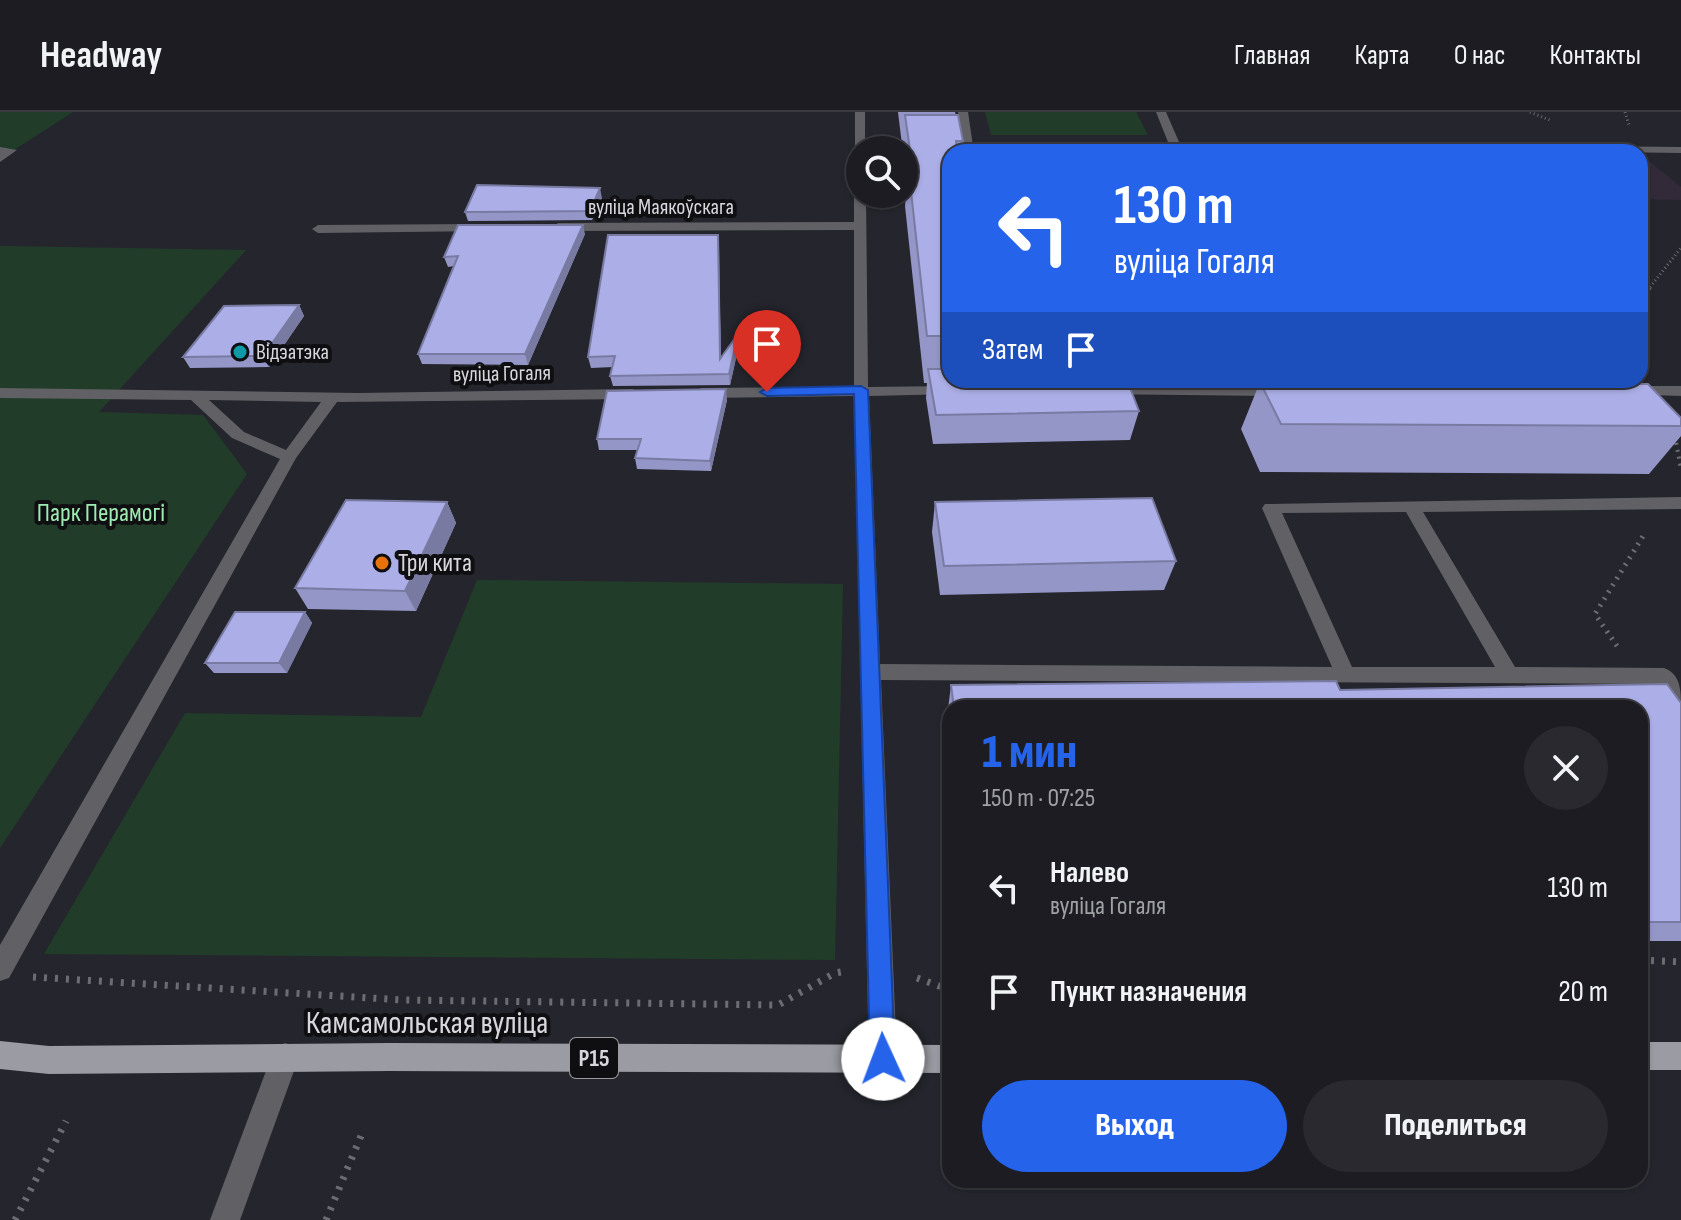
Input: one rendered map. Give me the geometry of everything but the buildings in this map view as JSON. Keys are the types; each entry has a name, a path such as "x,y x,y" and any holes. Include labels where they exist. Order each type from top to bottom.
{"main road":[{"name":"Камсамольская вуліца","path":"0,1055 74,1060 285,1057 942,1059"},
{"path":"1648,1056 1681,1056"}],"street":[{"path":"860,112 860,136"},
{"path":"963,112 967,144"},
{"path":"1161,112 1174,144"},
{"path":"918,150 942,149"},
{"path":"0,150 12,150 0,159"},
{"path":"1648,150 1681,150"},
{"path":"1658,150 1670,160"},
{"path":"860,208 861,390 883,1059"},
{"name":"вуліца Маякоўскага","path":"542,227 861,226"},
{"path":"318,229 494,228"},
{"path":"688,393 967,390"},
{"path":"1088,391 1303,391"},
{"path":"1620,391 1681,391"},
{"name":"вуліца Гогаля","path":"0,393 332,398 657,393"},
{"path":"195,396 238,435 289,457"},
{"path":"8,973 289,457 332,398"},
{"path":"1346,676 1271,508 1672,503"},
{"path":"1411,506 1510,676"},
{"path":"870,672 1664,676 1681,699"},
{"path":"225,1220 285,1057"}],"path":[{"path":"1648,290 1681,248"},
{"path":"1639,676 1595,614 1672,503"},
{"path":"1648,960 1681,962"},
{"path":"8,973 403,1000 778,1005 835,973 879,964 942,987"},
{"path":"15,1220 66,1121"},
{"path":"326,1220 363,1131"}],"shaded area":[{"path":"1648,160 1681,187 1681,200 1648,199"}],"green space":[{"path":"0,112 73,112 0,159"},
{"path":"985,112 1136,112 1148,135 991,135"},
{"name":"Парк Перамогі","path":"0,246 246,250 99,412 203,415 247,474 0,848"},
{"path":"477,580 843,584 835,960 44,954 185,713 421,717"}],"place":[{"name":"Відэатэка","path":"240,352"},
{"name":"Три кита","path":"382,563"}],"route":[{"path":"767,392 861,390 883,1059"}]}
